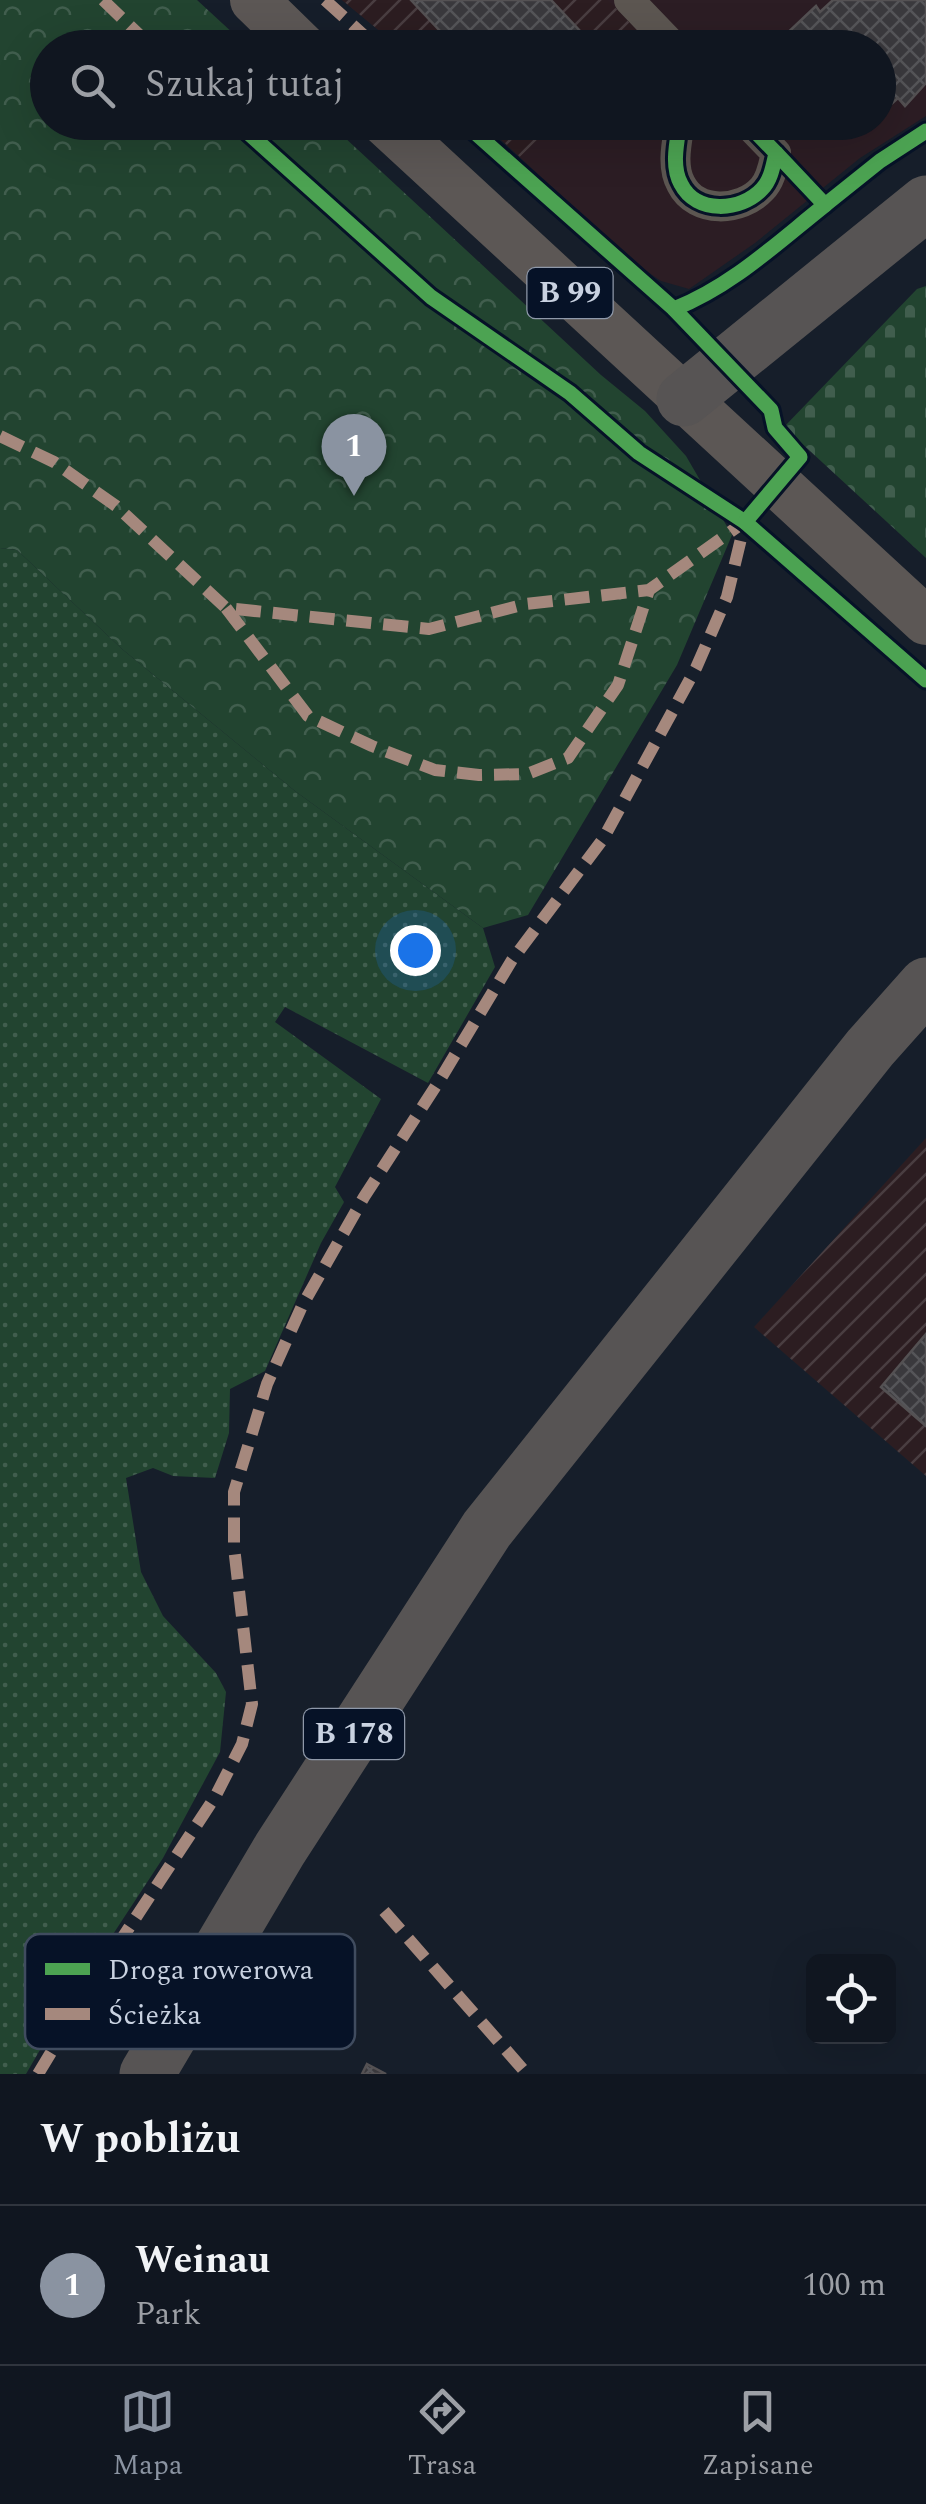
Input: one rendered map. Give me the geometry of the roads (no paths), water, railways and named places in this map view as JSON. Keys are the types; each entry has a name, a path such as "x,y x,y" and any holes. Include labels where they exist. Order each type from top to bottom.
{"highway":[{"path":"684,398 926,203"},
{"name":"B 178","path":"229,1934 487,1528 870,1048 926,985"},
{"name":"B 178","path":"146,2074 161,2049"}],"main road":[{"path":"254,0 285,30"},
{"name":"B 99","path":"404,140 926,621"}],"street":[{"path":"630,0 658,30"},
{"path":"678,140 675,166 681,186 710,207 743,202 761,190 772,174 776,154 763,140"}],"place":[{"name":"Weinau","path":"354,496"}]}
